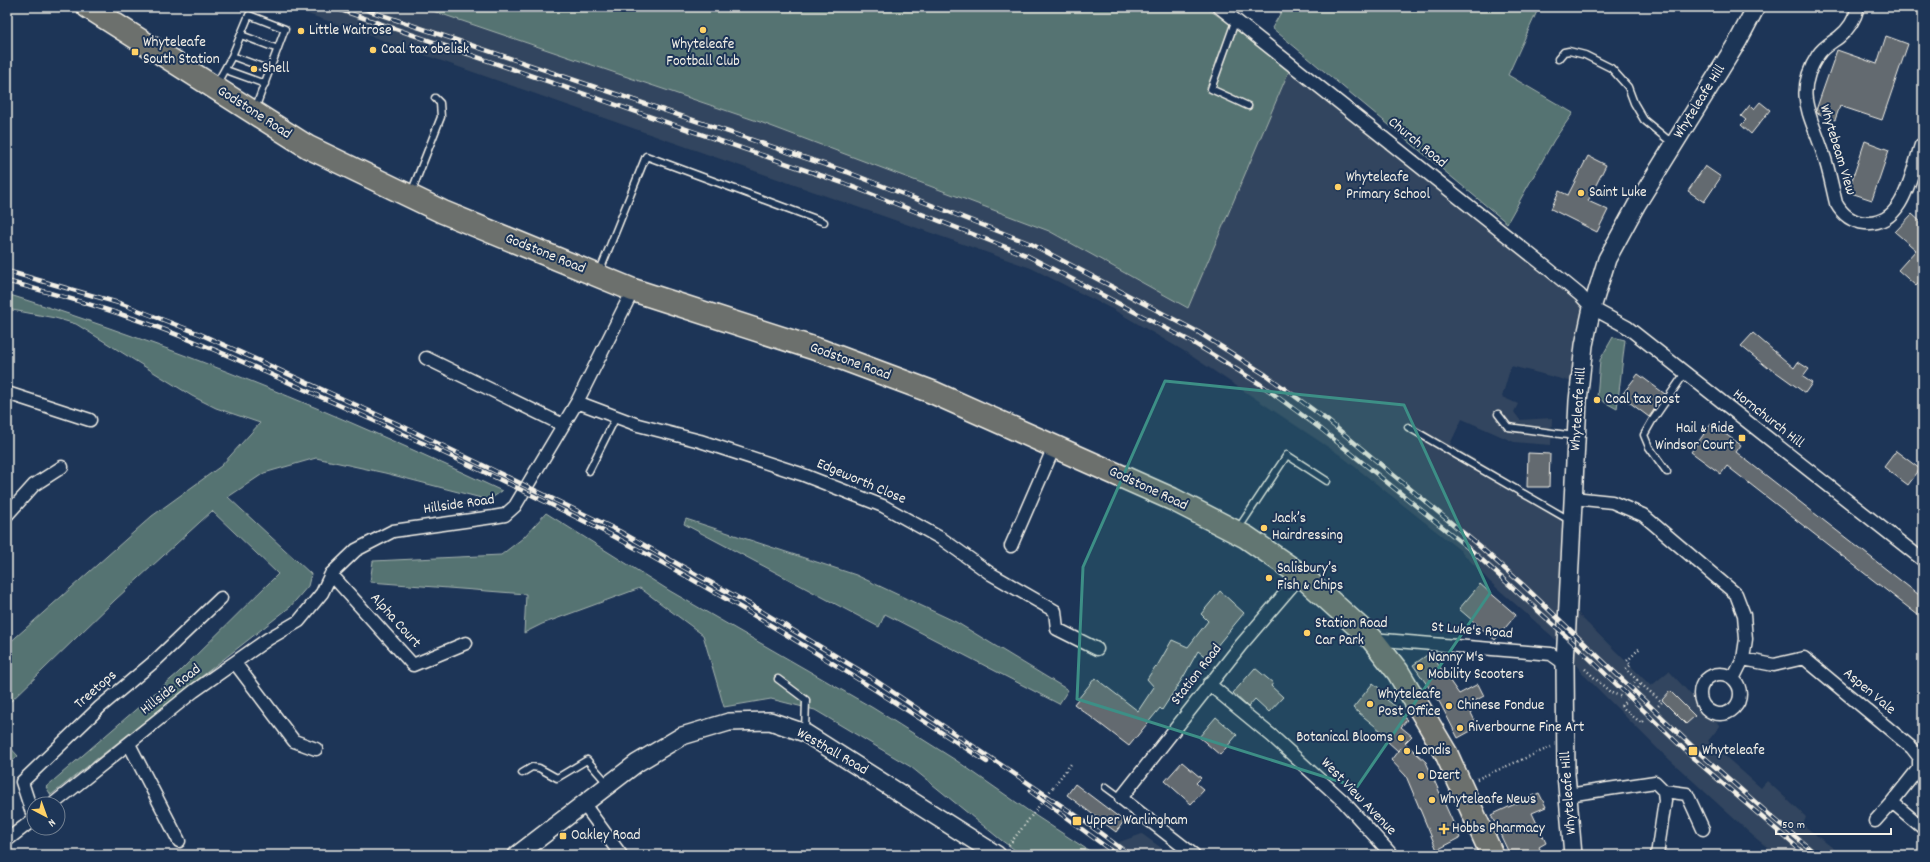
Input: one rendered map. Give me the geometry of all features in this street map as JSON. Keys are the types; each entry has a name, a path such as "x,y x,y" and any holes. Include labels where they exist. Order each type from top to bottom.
{"highway":[{"name":"Godstone Road","path":"88,7 220,79 254,112 308,147 443,212 633,290 822,351 932,392 1172,499 1236,532 1302,576 1372,639 1398,672 1426,716 1466,794 1492,855"}],"street":[{"name":"Church Road","path":"1219,7 1546,267 1580,295 1592,308"},
{"name":"Whyteleafe Hill","path":"1573,855 1565,743 1565,664 1573,498 1584,345 1592,308 1607,259 1636,204 1738,42 1756,7"},
{"name":"Whytebeam View","path":"1858,7 1852,22 1846,30 1819,53 1809,70 1804,96 1811,122 1823,152 1836,203 1839,209 1850,219 1860,223 1879,222 1888,218 1896,211 1902,201 1921,145"},
{"name":"Hillside Road","path":"63,796 194,691 268,639 300,621 322,593 331,574 356,550 393,531 505,515 515,506 577,402 633,290"},
{"name":"Hornchurch Hill","path":"1592,308 1627,327 1923,560"},
{"path":"426,358 563,425"},
{"path":"7,393 90,420"},
{"name":"Edgeworth Close","path":"577,402 616,417 700,441 801,474 883,506 942,540 991,574 1055,611 1057,629 1097,649"},
{"path":"1011,546 1054,447"},
{"path":"7,515 34,485 62,467"},
{"path":"1573,498 1612,502 1643,515 1736,594 1744,615 1746,639 1743,659 1733,679"},
{"name":"Alpha Court","path":"331,574 413,665 466,643"},
{"name":"Station Road","path":"1121,798 1209,684 1276,604 1302,576"},
{"name":"Treetops","path":"27,796 22,782 100,707 156,660 221,598"},
{"name":"St Luke's Road","path":"1372,639 1551,654 1565,664"},
{"name":"Aspen Vale","path":"1743,659 1774,665 1804,658 1912,748 1919,757 1919,768 1892,802 1875,820"},
{"path":"235,663 294,741 316,749"},
{"name":"West View Avenue","path":"1209,684 1272,736 1343,800 1392,855"},
{"name":"Westhall Road","path":"517,855 637,763 682,736 729,722 770,721 805,733 1002,852"},
{"path":"129,744 179,841"},
{"path":"1568,795 1655,782 1664,791 1666,801 1657,855"},
{"path":"1664,791 1687,794 1703,830"},
{"path":"1121,798 1194,855"},
{"path":"1892,802 1923,828"},
{"path":"583,803 621,855"},
{"path":"7,840 26,825"}],"lane":[{"path":"254,112 265,84 285,29 249,15 232,56 220,79 265,84"},
{"path":"1236,19 1211,89 1248,106"},
{"path":"241,35 278,49"},
{"path":"1558,59 1564,52 1569,51 1585,55 1611,68 1628,87 1634,103 1644,120 1674,144"},
{"path":"232,56 270,70"},
{"path":"410,196 441,117 440,103 435,98"},
{"path":"598,275 646,156 824,222"},
{"path":"1667,472 1649,447 1644,435 1685,373"},
{"path":"1498,414 1508,427 1577,436"},
{"path":"589,471 616,417"},
{"path":"1408,427 1572,522"},
{"path":"1236,532 1287,455 1327,481"},
{"path":"778,679 806,700 805,733"},
{"path":"522,773 532,766 539,768 557,778 587,760 608,784"},
{"path":"1106,787 1121,798"}],"path":[{"path":"1634,683 1637,680 1626,669 1631,665 1627,661 1640,648"},
{"path":"1585,669 1610,692 1622,697"},
{"path":"1645,720 1641,723 1620,706 1641,684 1662,702 1658,706"},
{"path":"1466,794 1477,789 1473,780 1549,748 1565,743"},
{"path":"1002,852 1071,764"}],"highlighted area":[{"path":"1165,381 1404,405 1490,593 1357,787 1077,699 1083,567"}],"shaded area":[{"path":"288,7 421,7 760,122 1049,231 1188,308 1289,65 1586,309 1573,382 1511,366 1502,397 1518,404 1514,412 1520,420 1552,418 1551,445 1514,442 1462,419 1450,444 1565,514 1562,595 1583,619 1651,686 1669,671 1720,726 1708,741 1761,788 1767,781 1806,817 1803,825 1842,855 1777,855 1752,835 1659,750 1585,676 1553,637 1490,582 1461,551 1340,455 1184,351 1114,310 1031,268"},
{"path":"1142,834 1171,855 1091,855 1091,852"}],"green space":[{"path":"421,7 1205,7 1291,66 1188,308 1049,231 760,122"},
{"path":"1284,7 1539,7 1508,75 1573,113 1554,140 1507,223 1272,28"},
{"path":"7,294 133,336 258,384 381,436 502,491 489,500 385,473 316,458 264,473 228,497 311,574 308,586 290,607 51,795 46,787 178,673 278,574 212,511 115,600 7,705 7,645 152,516 221,466 260,423 216,408 192,396 76,324 55,318 7,309"},
{"path":"1613,337 1625,340 1617,409 1597,398 1600,360"},
{"path":"546,513 670,591 873,708 957,761 1091,852 1091,855 1022,855 1001,840 911,767 815,710 771,699 724,707 703,635 640,588 542,624 524,633 526,594 370,582 373,561 501,555 523,538"},
{"path":"686,519 856,575 956,622 1068,690 1059,704 885,614 879,627 684,524"},
{"path":"7,744 18,756 7,766"}],"building":[{"path":"1886,36 1908,44 1882,120 1840,106 1835,120 1817,113 1816,110 1837,50 1877,64"},
{"path":"1760,102 1770,110 1751,134 1741,125 1746,120 1741,116 1750,105 1754,109"},
{"path":"1865,141 1889,150 1872,200 1848,192"},
{"name":"Saint Luke","path":"1588,156 1606,165 1588,201 1608,210 1597,232 1551,209 1559,191 1568,195"},
{"path":"1705,166 1721,177 1704,202 1688,191"},
{"path":"1912,214 1923,224 1923,278 1916,286 1898,270 1916,250 1895,232"},
{"path":"1753,333 1794,368 1798,362 1809,369 1803,377 1812,383 1805,393 1769,367 1768,368 1741,346"},
{"path":"1638,374 1665,394 1649,417 1621,396"},
{"path":"1711,424 1741,445 1736,452 1923,598 1923,619 1727,466 1721,474 1691,452"},
{"path":"1896,451 1920,469 1908,485 1884,467"},
{"path":"1528,453 1550,454 1549,487 1527,487"},
{"path":"1480,584 1516,615 1495,640 1459,609"},
{"path":"1220,591 1244,613 1207,658 1198,651 1162,710 1160,708 1129,746 1074,704 1095,678 1138,711 1154,687 1147,679 1155,667 1156,668 1172,640 1188,647 1208,621 1201,614"},
{"path":"1430,653 1459,694 1478,684 1484,696 1467,705 1478,727 1458,738 1440,703 1413,665"},
{"path":"1255,668 1273,683 1271,686 1283,697 1269,712 1255,699 1248,707 1233,693"},
{"path":"1373,683 1390,697 1387,700 1399,709 1397,712 1407,720 1401,727 1412,736 1405,743 1426,762 1460,838 1437,850 1406,776 1391,760 1398,751 1388,742 1390,740 1381,731 1353,708"},
{"path":"1670,691 1695,716 1686,724 1662,700"},
{"path":"1216,717 1237,735 1220,755 1199,737"},
{"path":"1182,762 1201,778 1196,783 1204,790 1191,804 1165,781"},
{"path":"1075,784 1124,821 1116,832 1067,795"},
{"path":"1539,793 1546,807 1532,813 1546,843 1539,847 1543,855 1510,855 1491,815"}],"railway":[{"path":"332,7 843,183 1026,255 1192,342 1260,384 1321,429 1472,551 1566,636 1692,757 1806,855"},
{"path":"358,7 847,172 1031,244 1198,332 1266,375 1327,420 1478,545 1522,584 1695,749 1817,855"},
{"path":"7,271 122,304 200,334 400,425 619,531 751,605 869,676 1080,818 1130,855"},
{"path":"7,281 109,310 203,345 255,367 474,467 615,537 757,617 804,645 987,762"},
{"path":"1030,791 1117,855"}],"place":[{"name":"Whyteleafe Football Club","path":"703,30"},
{"name":"Little Waitrose","path":"301,31"},
{"name":"Coal tax obelisk","path":"373,50"},
{"name":"Whyteleafe South Station","path":"135,52"},
{"name":"Shell","path":"254,69"},
{"name":"Whyteleafe Primary School","path":"1338,187"},
{"name":"Saint Luke","path":"1581,193"},
{"name":"Coal tax post","path":"1597,400"},
{"name":"Hail & Ride Windsor Court","path":"1742,438"},
{"name":"Jack’s Hairdressing","path":"1264,528"},
{"name":"Salisbury’s Fish & Chips","path":"1269,578"},
{"name":"Station Road Car Park","path":"1307,633"},
{"name":"Nanny M's Mobility Scooters","path":"1420,667"},
{"name":"Whyteleafe Post Office","path":"1370,704"},
{"name":"Chinese Fondue","path":"1449,706"},
{"name":"Riverbourne Fine Art","path":"1460,728"},
{"name":"Botanical Blooms","path":"1401,738"},
{"name":"Londis","path":"1407,751"},
{"name":"Whyteleafe","path":"1693,751"},
{"name":"Dzert","path":"1421,776"},
{"name":"Whyteleafe News","path":"1432,800"},
{"name":"Upper Warlingham","path":"1077,821"},
{"name":"Hobbs Pharmacy","path":"1444,829"},
{"name":"Oakley Road","path":"563,836"}]}
